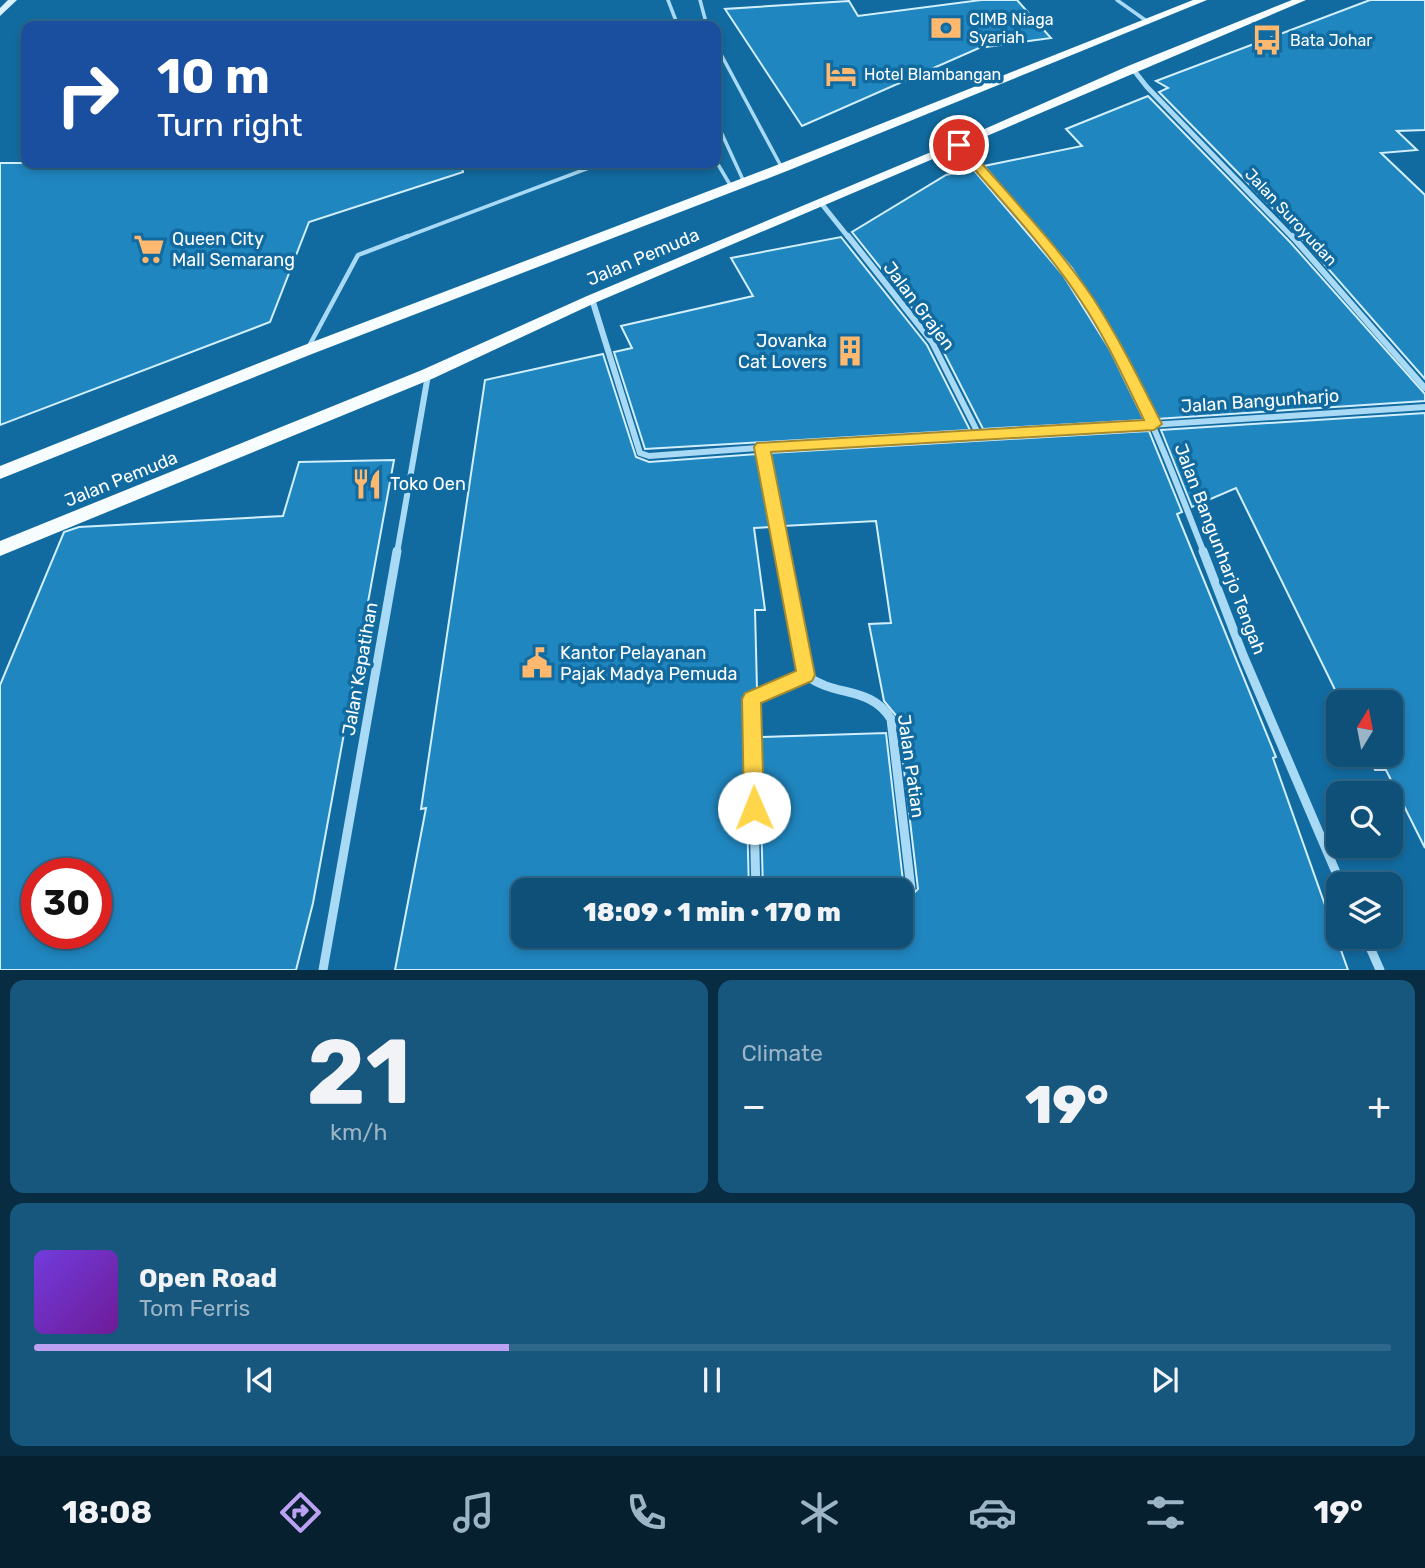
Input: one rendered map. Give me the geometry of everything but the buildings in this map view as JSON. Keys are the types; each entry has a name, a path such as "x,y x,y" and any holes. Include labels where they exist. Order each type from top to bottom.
{"main road":[{"name":"Jalan Pemuda","path":"0,473 307,350 782,168 1202,0"},
{"name":"Jalan Pemuda","path":"0,549 428,374 592,299 959,145 1132,68 1301,0"},
{"path":"0,13 8,2"}],"street":[{"name":"Jalan Suroyudan","path":"1132,68 1147,87 1273,216 1425,388"},
{"name":"Jalan Bangunharjo Tengah","path":"959,145 1055,256 1108,332 1154,424 1244,655 1336,872"},
{"name":"Jalan Grajen","path":"821,202 932,342 979,435"},
{"path":"592,299 640,453 649,456 699,454 762,447 806,675 751,699 755,878"},
{"name":"Jalan Kepatihan","path":"323,970 428,374"},
{"name":"Jalan Bangunharjo","path":"762,447 1425,407"},
{"name":"Jalan Patian","path":"806,675 815,685 878,699 886,707 891,719 910,878"},
{"path":"1371,949 1380,970"}],"lane":[{"path":"668,0 676,21"},
{"path":"700,0 706,21"},
{"path":"1117,0 1148,22"},
{"path":"721,54 782,168"},
{"path":"721,136 738,185"},
{"path":"721,166 738,185"},
{"path":"307,350 358,255 589,168"}],"place":[{"name":"CIMB Niaga Syariah","path":"946,28"},
{"name":"Bata Johar","path":"1267,40"},
{"name":"Hotel Blambangan","path":"841,74"},
{"name":"Queen City Mall Semarang","path":"149,249"},
{"name":"Jovanka Cat Lovers","path":"850,351"},
{"name":"Toko Oen","path":"367,484"},
{"name":"Kantor Pelayanan Pajak Madya Pemuda","path":"537,663"}],"route":[{"path":"754,808 751,699 806,675 762,447 1154,424 1108,332 1086,298 1055,256 959,145"}]}
